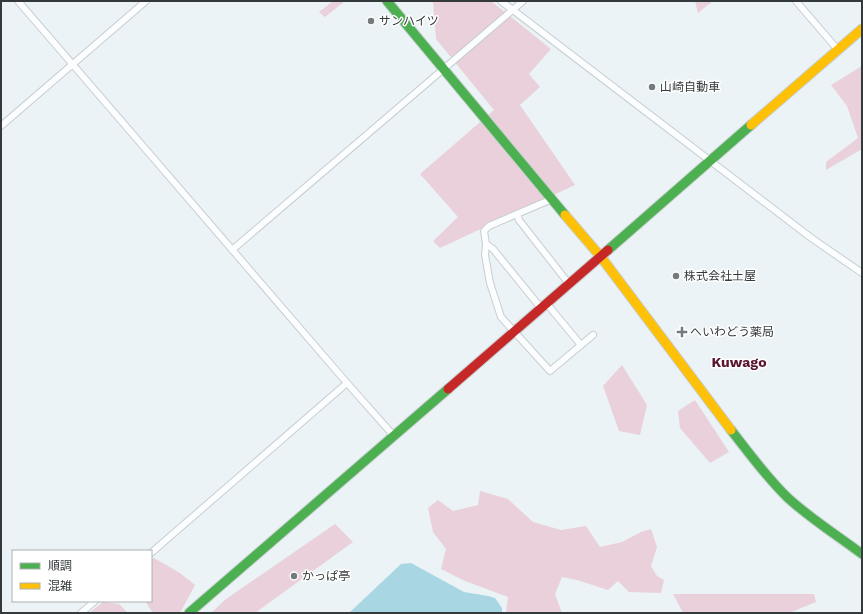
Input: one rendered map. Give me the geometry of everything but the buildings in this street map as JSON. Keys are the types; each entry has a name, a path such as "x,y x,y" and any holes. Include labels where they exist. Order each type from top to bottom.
{"street":[{"path":"18,1 394,436"},
{"path":"1,126 146,1"},
{"path":"387,1 601,257 767,476 797,505 862,554"},
{"path":"501,1 810,237 862,273"},
{"path":"232,250 523,1"},
{"path":"796,1 838,50"},
{"path":"189,613 570,284 862,29"},
{"path":"552,199 489,226 484,231 486,244 485,255 490,283 501,317 550,371 593,335"},
{"path":"517,214 519,220 570,284"},
{"path":"486,244 581,345"},
{"path":"152,552 347,383"},
{"path":"81,613 94,602"}],"shaded area":[{"path":"333,1 345,1 325,17 319,12"},
{"path":"433,1 491,1 551,49 529,74 540,87 520,105 575,185 440,248 433,241 458,217 420,174 494,110 436,39"},
{"path":"695,1 713,1 698,13"},
{"path":"862,66 862,149 826,170 826,162 858,138 847,106 831,85"},
{"path":"622,365 647,405 640,435 619,431 603,386"},
{"path":"695,400 729,452 710,463 680,428 678,411"},
{"path":"480,491 508,499 533,522 561,530 586,526 600,547 622,542 641,532 651,529 657,547 651,566 657,576 664,580 661,593 629,592 618,581 608,590 562,577 555,594 562,613 506,613 508,597 465,581 441,569 446,549 433,532 428,508 438,500 453,511 478,505"},
{"path":"335,524 353,542 255,613 211,613 226,599"},
{"path":"154,558 180,573 195,585 180,613 153,613 146,602 152,602 152,559"},
{"path":"673,594 814,594 816,602 789,613 683,613"},
{"path":"103,602 119,604 128,613 89,613"}],"water":[{"path":"411,563 464,592 495,598 502,608 502,613 349,613 401,564"}],"traffic: fast":[{"path":"387,1 565,215"},
{"path":"608,250 751,125"},
{"path":"189,613 448,389"},
{"path":"731,430 765,474 788,498 815,520 862,554"}],"traffic: slow":[{"path":"751,125 862,29"},
{"path":"565,215 601,257 731,430"}],"traffic: jam":[{"path":"448,389 608,250"}],"place":[{"name":"サンハイツ","path":"371,21"},
{"name":"山崎自動車","path":"652,87"},
{"name":"株式会社土屋","path":"676,276"},
{"name":"へいわどう薬局","path":"682,332"},
{"name":"かっぱ亭","path":"294,576"}],"district":[{"name":"Kuwago","path":"739,362"}]}
